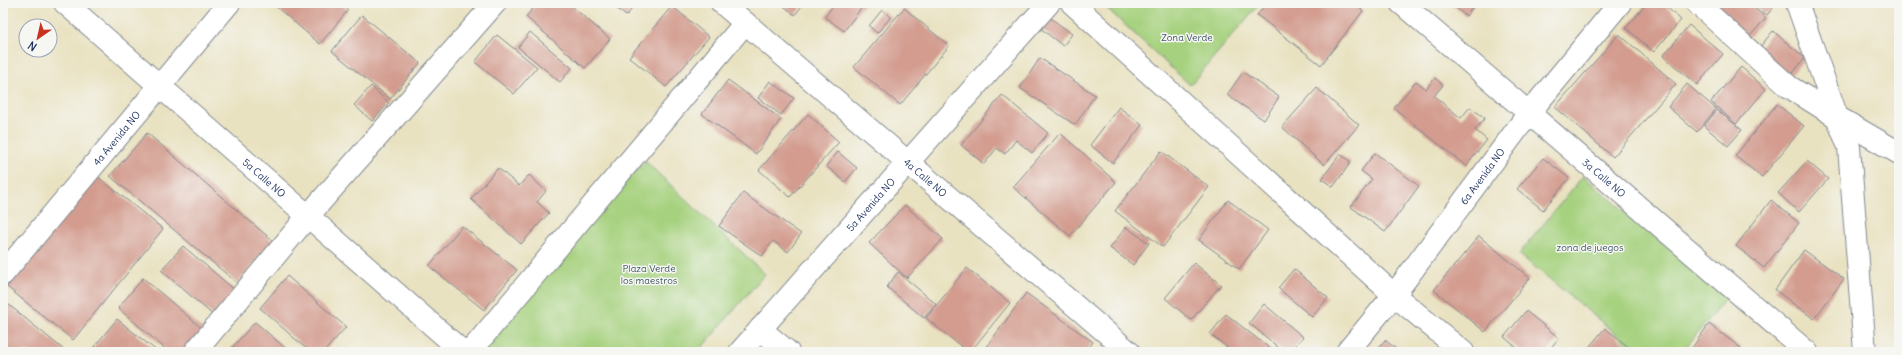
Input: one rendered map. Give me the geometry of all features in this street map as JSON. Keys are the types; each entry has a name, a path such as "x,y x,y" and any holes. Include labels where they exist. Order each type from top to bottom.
{"street":[{"name":"5a Calle NO","path":"65,3 463,352"},
{"name":"4a Avenida NO","path":"3,274 229,3"},
{"path":"196,352 308,216 495,3"},
{"name":"4a Calle NO","path":"722,3 1129,352"},
{"name":"5a Avenida NO","path":"740,352 1049,3"},
{"path":"1072,3 1394,295 1463,352"},
{"name":"3a Calle NO","path":"1401,3 1807,352"},
{"name":"6a Avenida NO","path":"1347,352 1394,295 1529,113 1620,3"},
{"path":"1697,3 1788,86 1837,117 1899,153"},
{"path":"1797,3 1849,147 1866,352"},
{"path":"470,352 745,23"},
{"path":"760,329 788,352"}],"green space":[{"name":"Zona Verde","path":"1101,3 1260,3 1190,85"},
{"name":"Plaza Verde los maestros","path":"645,161 765,274 698,352 485,352 476,344"},
{"name":"zona de juegos","path":"1583,176 1727,297 1682,352 1638,352 1519,254"}],"building":[{"path":"276,3 340,3 348,10 320,44 274,5"},
{"path":"537,3 568,3 610,39 585,68 526,17"},
{"path":"610,3 637,3 626,16"},
{"path":"780,3 804,3 795,15"},
{"path":"835,3 865,3 844,31 825,17"},
{"path":"1267,3 1353,3 1363,11 1321,65 1257,15"},
{"path":"1450,3 1476,3 1466,16"},
{"path":"1647,3 1662,3 1681,20 1654,52 1626,28"},
{"path":"1690,3 1749,3 1766,18 1743,44"},
{"path":"1753,3 1777,3 1767,15"},
{"path":"672,6 709,37 666,87 629,57"},
{"path":"904,8 949,46 900,105 854,67"},
{"path":"882,10 891,17 877,33 869,26"},
{"path":"362,15 420,63 390,99 332,51"},
{"path":"1048,16 1072,34 1063,46 1039,27"},
{"path":"1689,25 1723,54 1697,85 1663,56"},
{"path":"1773,31 1805,58 1788,79 1755,53"},
{"path":"530,32 572,68 560,82 518,47"},
{"path":"1619,34 1676,84 1613,157 1555,107"},
{"path":"497,35 537,67 514,94 475,62"},
{"path":"1040,58 1095,95 1075,125 1020,88"},
{"path":"1741,67 1766,89 1736,124 1711,102"},
{"path":"1243,72 1279,97 1264,120 1227,95"},
{"path":"1435,78 1443,85 1434,96 1461,118 1470,107 1485,118 1475,130 1487,140 1466,166 1394,108 1416,81 1426,89"},
{"path":"728,80 781,119 756,154 702,114"},
{"path":"770,81 794,98 781,115 758,98"},
{"path":"1687,84 1716,109 1697,132 1668,107"},
{"path":"371,86 389,103 372,121 354,105"},
{"path":"1317,88 1359,125 1324,165 1282,127"},
{"path":"1002,95 1048,133 1032,153 1016,140 1005,154 997,148 984,164 961,145"},
{"path":"1777,104 1804,126 1762,177 1735,156"},
{"path":"1119,107 1142,125 1113,163 1090,145"},
{"path":"1717,110 1742,130 1728,146 1704,126"},
{"path":"808,114 839,142 790,197 759,170"},
{"path":"147,133 273,241 237,283 110,176"},
{"path":"1060,133 1116,182 1070,236 1013,187"},
{"path":"1161,151 1209,187 1163,247 1115,211"},
{"path":"838,152 857,168 845,182 826,166"},
{"path":"1375,153 1419,186 1385,232 1351,207 1372,179 1361,171"},
{"path":"1340,154 1351,162 1333,187 1322,179"},
{"path":"1543,158 1569,178 1543,210 1517,189"},
{"path":"1807,161 1828,179 1799,212 1778,193"},
{"path":"498,168 519,186 529,175 546,191 537,202 549,213 521,244 471,199"},
{"path":"97,176 163,229 73,340 7,287"},
{"path":"743,193 801,234 788,252 773,241 762,256 719,226"},
{"path":"1228,200 1268,230 1239,269 1199,240"},
{"path":"1771,200 1799,223 1764,268 1736,246"},
{"path":"905,205 943,239 907,278 869,243"},
{"path":"462,226 517,270 484,310 429,266"},
{"path":"1126,227 1149,243 1133,265 1110,248"},
{"path":"1479,236 1530,278 1485,332 1434,290"},
{"path":"183,246 236,291 214,316 161,270"},
{"path":"1804,250 1844,279 1814,319 1775,290"},
{"path":"1194,263 1221,285 1191,320 1165,298"},
{"path":"967,268 1010,303 970,352 968,352 926,318"},
{"path":"1294,269 1328,298 1312,317 1278,288"},
{"path":"898,272 936,304 924,318 887,287"},
{"path":"287,276 346,327 324,352 310,352 260,308"},
{"path":"143,278 205,331 187,352 169,352 118,308"},
{"path":"1026,293 1093,342 1086,352 983,352"},
{"path":"3,300 64,350 62,352 3,352"},
{"path":"1264,304 1303,337 1290,352 1284,352 1249,323"},
{"path":"1526,311 1559,338 1547,352 1522,352 1504,337"},
{"path":"1226,314 1274,352 1233,352 1210,334"},
{"path":"117,319 158,352 90,352"},
{"path":"255,322 290,352 228,352"},
{"path":"1709,324 1741,348 1739,352 1689,352"},
{"path":"1605,328 1635,352 1585,352"},
{"path":"1385,340 1400,352 1375,352"}]}
